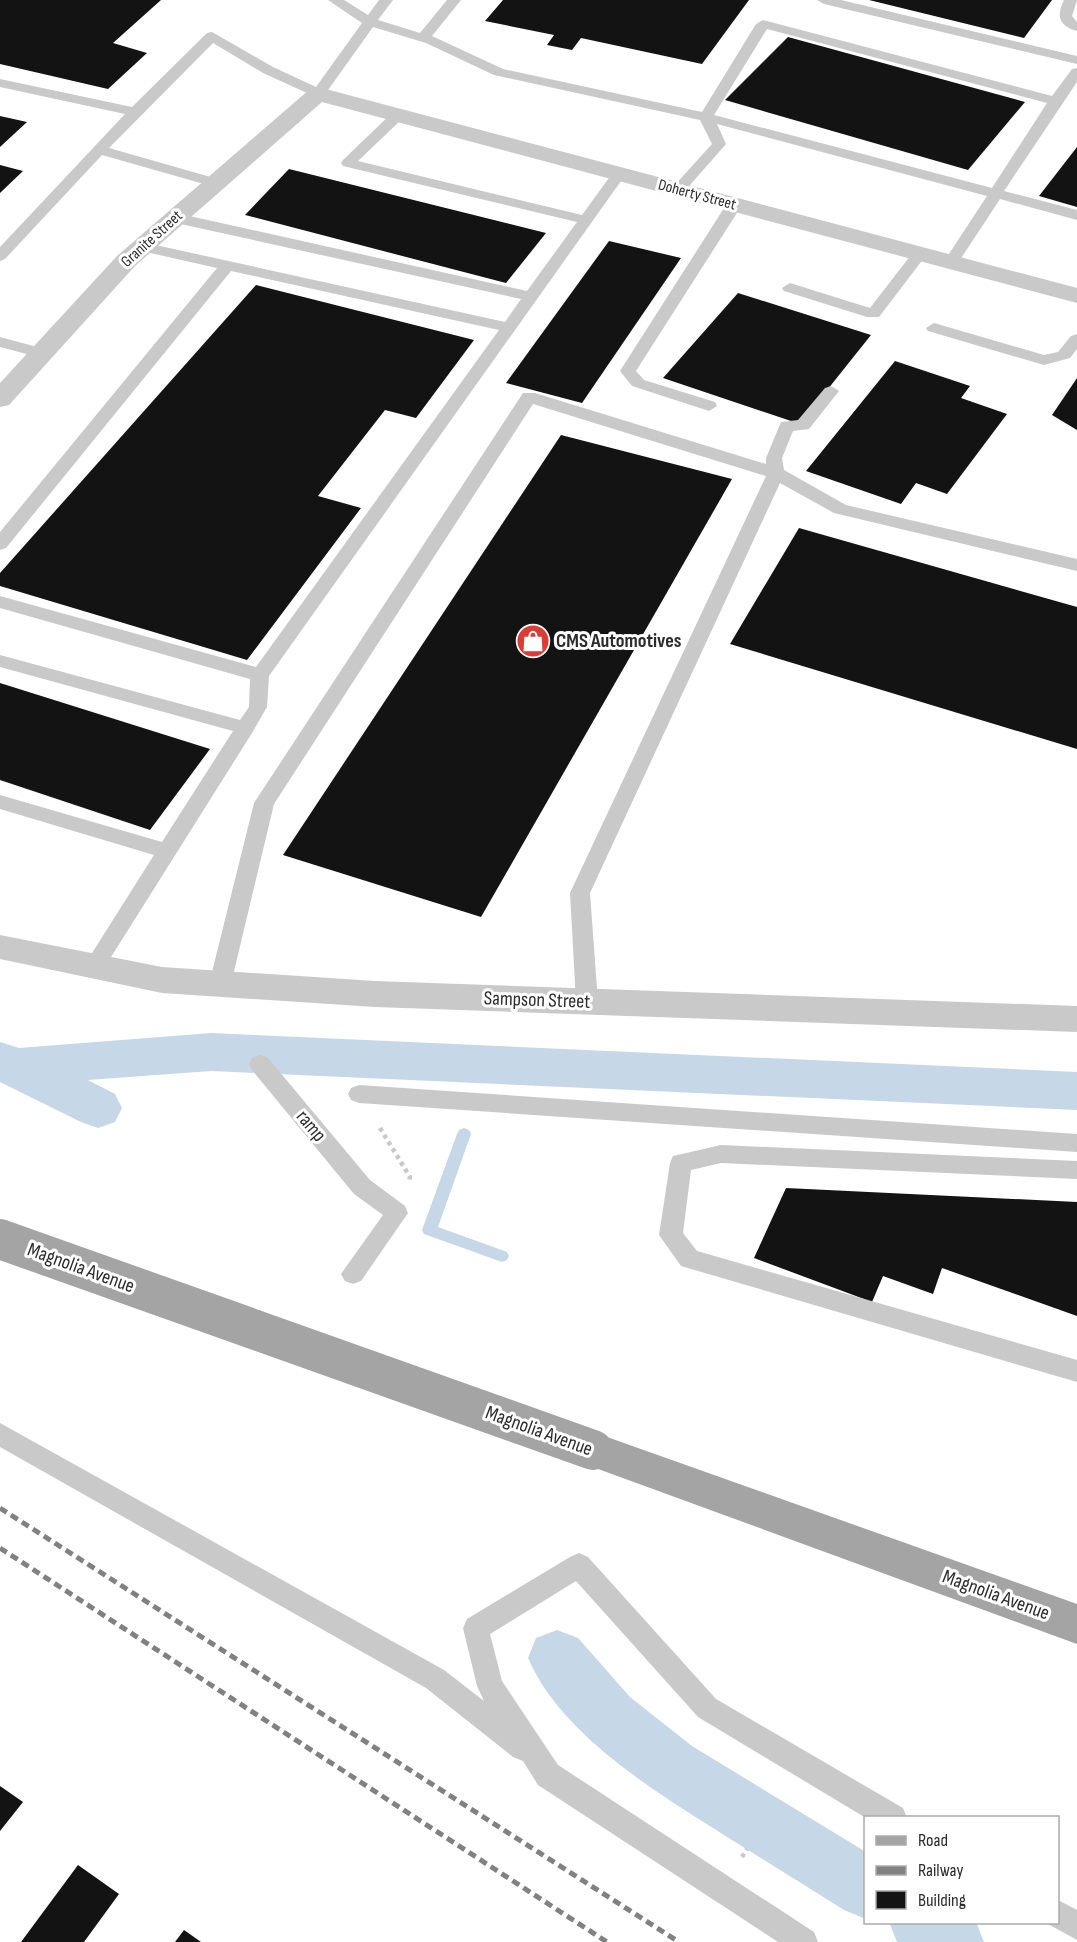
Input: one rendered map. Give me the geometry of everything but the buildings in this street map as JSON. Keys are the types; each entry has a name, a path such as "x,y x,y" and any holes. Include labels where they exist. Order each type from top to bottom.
{"main road":[{"name":"Magnolia Avenue","path":"0,1239 1077,1624"}],"street":[{"name":"Doherty Street","path":"318,94 1077,296"},
{"name":"Granite Street","path":"0,399 126,261 318,94"},
{"name":"Sampson Street","path":"0,948 162,980 220,984 375,994 1077,1019"}],"lane":[{"path":"335,0 369,22 424,38 499,72 706,117 1077,215"},
{"path":"0,256 135,112 212,36 268,70 318,94 386,0"},
{"path":"424,38 454,0"},
{"path":"824,0 1077,60"},
{"path":"1071,0 1065,11 1065,19 1068,24 1077,27"},
{"path":"706,117 764,24 1055,101"},
{"path":"951,263 1055,101 1077,72"},
{"path":"0,83 135,112"},
{"path":"398,115 348,163 586,220"},
{"path":"678,190 719,144 706,117"},
{"path":"100,150 216,183"},
{"path":"94,967 258,707 260,675 619,174"},
{"path":"709,406 638,383 628,371 734,205"},
{"path":"176,218 531,297"},
{"path":"142,247 509,328"},
{"path":"790,288 873,314 919,254"},
{"path":"0,543 228,266"},
{"path":"934,328 1044,360 1064,355 1077,339"},
{"path":"0,342 42,354"},
{"path":"587,1002 580,893 776,473 774,458 787,426 803,425 831,391"},
{"path":"220,984 264,803 529,397 776,473 840,509 1077,565"},
{"path":"0,602 260,675"},
{"path":"0,661 245,728"},
{"path":"0,802 167,851"},
{"name":"ramp","path":"260,1064 362,1187 397,1213"},
{"path":"358,1094 1077,1143"},
{"path":"1077,1170 721,1154 681,1163 671,1235 689,1259 1077,1371"},
{"path":"353,1274 397,1213"},
{"path":"0,1434 435,1679 538,1760"},
{"path":"804,1942 548,1775 490,1686 476,1628 579,1565 707,1708 890,1816"},
{"path":"1059,1915 1077,1926"}],"path":[{"path":"358,1094 410,1177 397,1213"}],"waterway":[{"path":"18,1067 211,1052 833,1078 1077,1091"},
{"path":"0,1061 17,1066"},
{"path":"466,1064 470,1077"},
{"path":"17,1066 14,1067 18,1067"},
{"path":"18,1067 98,1108"},
{"path":"464,1134 429,1230 502,1256"},
{"path":"557,1658 609,1718 671,1767 864,1887"},
{"path":"923,1924 952,1942"}],"railway":[{"path":"0,1508 679,1942"},
{"path":"0,1548 607,1942"}],"place":[{"name":"CMS Automotives","path":"533,641"}]}
